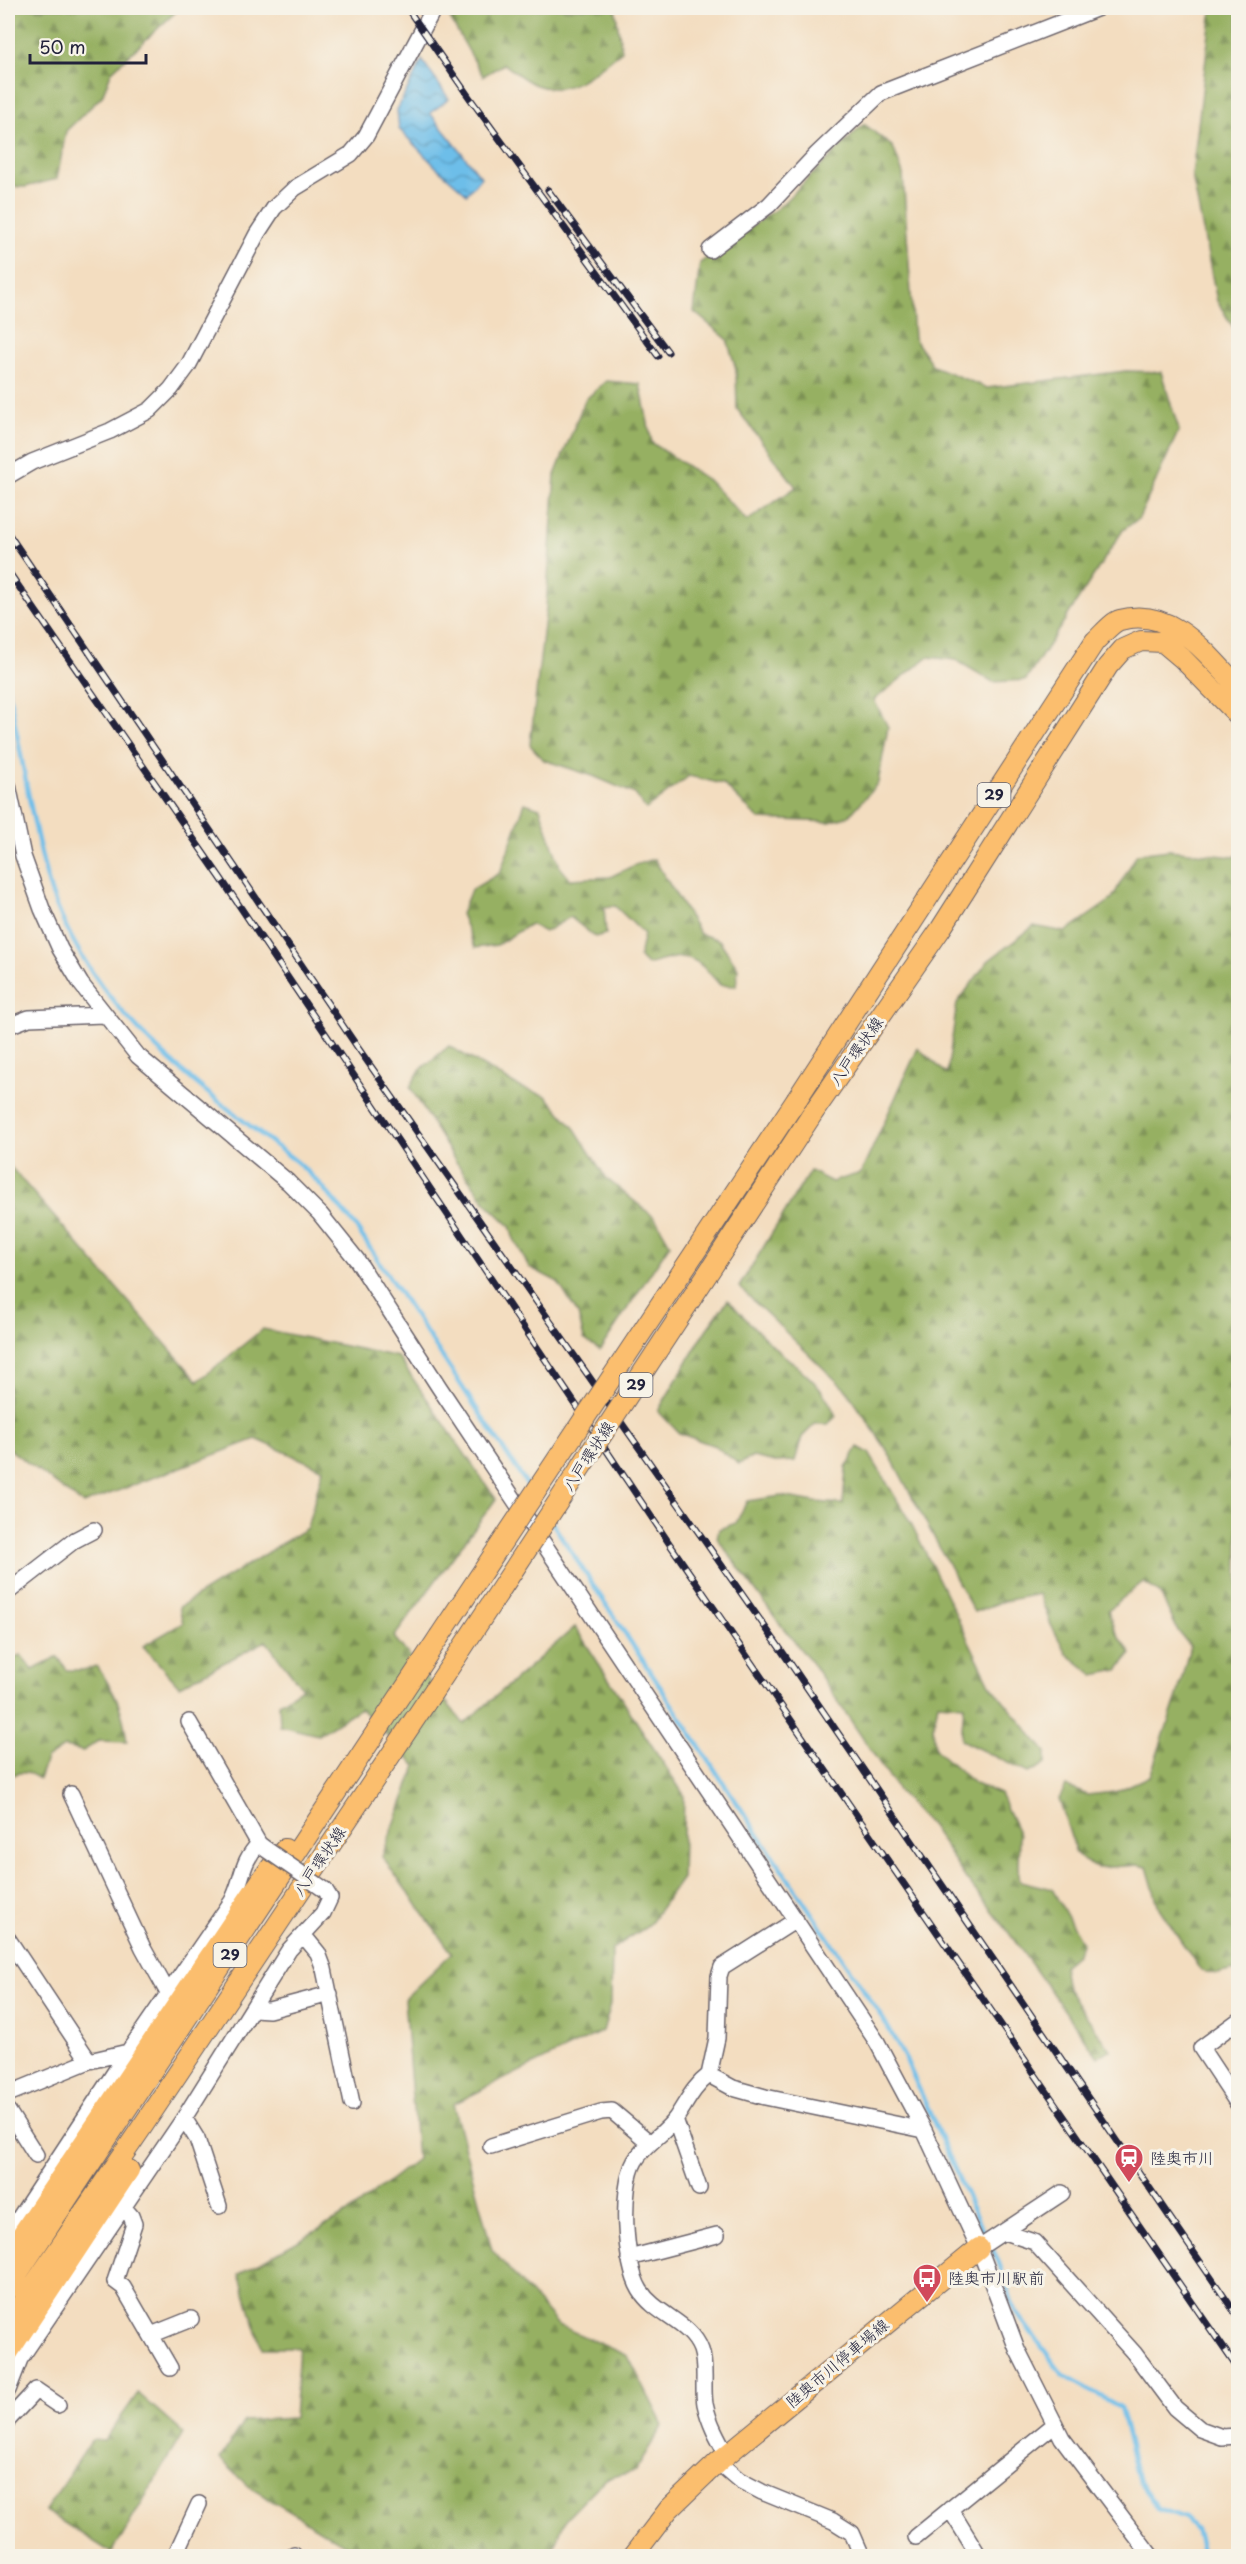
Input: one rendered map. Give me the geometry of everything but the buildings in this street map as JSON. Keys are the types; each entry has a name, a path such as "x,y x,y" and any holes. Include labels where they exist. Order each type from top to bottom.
{"main road":[{"name":"八戸環状線","path":"8,2323 26,2279 383,1723 797,1100 1095,640 1118,620 1146,618 1170,623 1194,640 1239,687"},
{"name":"八戸環状線","path":"8,2288 26,2279 140,2130 455,1659 815,1110 940,930 1108,666 1123,649 1141,641 1163,642 1239,715"},
{"name":"29","path":"8,2255 262,1879 383,1723"},
{"name":"29","path":"8,2353 299,1908 384,1764"},
{"name":"陸奥市川停車場線","path":"633,2556 669,2510 722,2458 979,2248"}],"street":[{"path":"8,476 32,462 110,431 150,410 171,389 188,366 257,234 274,208 295,188 351,154 366,136 434,8"},
{"path":"710,250 769,205 817,154 881,93 1098,8"},
{"path":"8,785 23,856 42,909 60,949 103,1015 138,1056 288,1182 320,1214 357,1260 877,2042 924,2130 979,2248 1017,2349 1062,2438 1151,2556"},
{"path":"8,1026 29,1018 103,1015"},
{"path":"8,1592 75,1540 94,1530"},
{"path":"8,2390 20,2359 184,2118 289,1950 323,1913 330,1899 325,1890 263,1847 189,1722"},
{"path":"71,1794 143,1948 168,1993"},
{"path":"8,2235 128,2052 232,1901 239,1888 249,1853 263,1847"},
{"path":"796,1920 722,1967 719,1976 717,2038 709,2075 697,2085 675,2119 636,2159 630,2171 626,2234 629,2258 640,2289 648,2301 693,2335 701,2350 705,2403 722,2458 739,2480 762,2492 833,2521 852,2534 862,2556"},
{"path":"304,1936 318,1953 324,1969 352,2103"},
{"path":"8,1939 89,2061"},
{"path":"254,2008 269,2010 330,1994"},
{"path":"1239,2021 1201,2048 1239,2104"},
{"path":"8,2094 89,2061 128,2052"},
{"path":"709,2075 733,2088 765,2097 924,2130"},
{"path":"8,2111 36,2155"},
{"path":"491,2146 601,2112 612,2111 650,2143"},
{"path":"184,2118 196,2139 219,2206"},
{"path":"675,2119 699,2188"},
{"name":"陸奥市川停車場線","path":"979,2248 1062,2193"},
{"path":"124,2208 134,2224 115,2281 123,2288 170,2368"},
{"path":"1004,2232 1034,2242 1134,2354 1175,2408 1200,2429 1222,2438 1239,2436"},
{"path":"629,2258 717,2235"},
{"path":"151,2335 191,2319"},
{"path":"8,2420 36,2390 58,2405"},
{"path":"916,2537 1055,2424"},
{"path":"175,2556 199,2504"},
{"path":"950,2509 979,2556"}],"green space":[{"path":"8,8 180,8 112,71 102,96 66,131 57,179 25,187 8,186"},
{"path":"450,8 615,8 622,51 582,80 560,88 536,85 504,64 483,76 447,13"},
{"path":"1212,8 1238,8 1238,335 1217,301 1192,175"},
{"path":"864,124 893,147 903,174 914,338 933,366 987,388 1126,371 1161,372 1179,430 1139,518 1123,530 1026,680 993,682 956,660 928,657 874,700 888,727 878,783 849,816 830,822 759,819 723,784 689,776 646,809 635,794 593,776 544,760 530,745 546,608 555,475 585,400 606,381 640,384 652,443 708,480 747,521 796,487 737,409 736,369 727,339 694,312 700,263 779,207"},
{"path":"525,803 540,808 560,867 570,879 610,877 637,864 654,859 700,934 719,940 738,968 736,986 720,985 703,967 688,958 672,958 647,965 639,957 644,934 615,906 604,907 606,934 595,937 570,917 545,932 530,924 497,945 475,948 461,914 471,890 500,873"},
{"path":"1169,850 1234,857 1238,855 1238,1978 1234,1970 1217,1974 1201,1971 1159,1908 1147,1867 1138,1865 1097,1868 1084,1861 1076,1853 1059,1799 1066,1786 1087,1795 1115,1792 1150,1776 1178,1693 1190,1646 1178,1631 1160,1593 1143,1582 1108,1610 1114,1629 1131,1654 1118,1670 1094,1675 1067,1654 1051,1625 1039,1594 1004,1601 974,1612 887,1450 847,1391 739,1287 810,1171 832,1182 861,1173 918,1048 947,1074 957,1003 988,961 1034,926 1065,932 1111,900 1137,854"},
{"path":"449,1046 519,1087 546,1096 575,1129 606,1178 655,1218 670,1244 600,1350 584,1339 578,1314 558,1282 529,1267 513,1237 510,1226 487,1204 454,1159 410,1087 420,1070"},
{"path":"8,1164 198,1381 263,1329 398,1357 496,1499 394,1637 464,1724 575,1627 684,1795 682,1878 648,1926 612,1949 611,2004 603,2031 453,2104 492,2250 558,2325 628,2356 663,2425 635,2471 605,2479 566,2519 549,2556 364,2556 252,2489 220,2459 244,2421 294,2418 299,2348 262,2348 239,2274 348,2213 417,2159 404,1999 452,1953 382,1857 416,1766 360,1708 318,1735 280,1726 279,1703 302,1688 266,1641 179,1686 143,1646 183,1623 179,1607 307,1528 323,1469 256,1439 83,1504 8,1448"},
{"path":"728,1300 768,1341 817,1385 836,1416 828,1424 815,1424 802,1437 795,1461 775,1462 753,1457 739,1464 715,1446 679,1433 658,1411 706,1330"},
{"path":"858,1447 869,1453 912,1525 990,1684 1046,1752 1046,1764 1028,1773 961,1740 964,1705 938,1703 933,1728 935,1749 975,1784 1000,1794 1019,1835 1020,1881 1052,1889 1082,1943 1076,1955 1063,1966 1067,1989 1110,2049 1098,2057 1001,1922 966,1879 931,1826 899,1792 814,1666 717,1538 719,1529 736,1523 747,1501 781,1496 843,1504 846,1468"},
{"path":"21,1655 33,1670 58,1657 67,1670 83,1670 97,1666 118,1702 127,1742 99,1741 83,1751 64,1747 46,1759 39,1779 24,1773 8,1778 8,1661"},
{"path":"138,2393 183,2433 112,2553 45,2511 92,2440 104,2441"}],"water":[{"path":"422,60 449,99 430,113 481,177 467,194 436,167 399,129 397,110"}],"waterway":[{"path":"8,689 35,826 50,888 75,944 99,982 157,1049 190,1078 297,1162 318,1182 354,1224 530,1489"},
{"path":"551,1521 885,2022 907,2062 976,2217 998,2260 1015,2311 1063,2375 1120,2407 1139,2482 1158,2508 1185,2518 1196,2529 1202,2552 1207,2556"}],"railway":[{"path":"407,8 658,356"},
{"path":"548,190 668,352"},
{"path":"8,533 358,1048 777,1644 1238,2317"},
{"path":"8,571 220,877 669,1543 1238,2369"}],"place":[{"name":"陸奥市川","path":"1129,2184"},
{"name":"陸奥市川駅前","path":"927,2304"}]}
